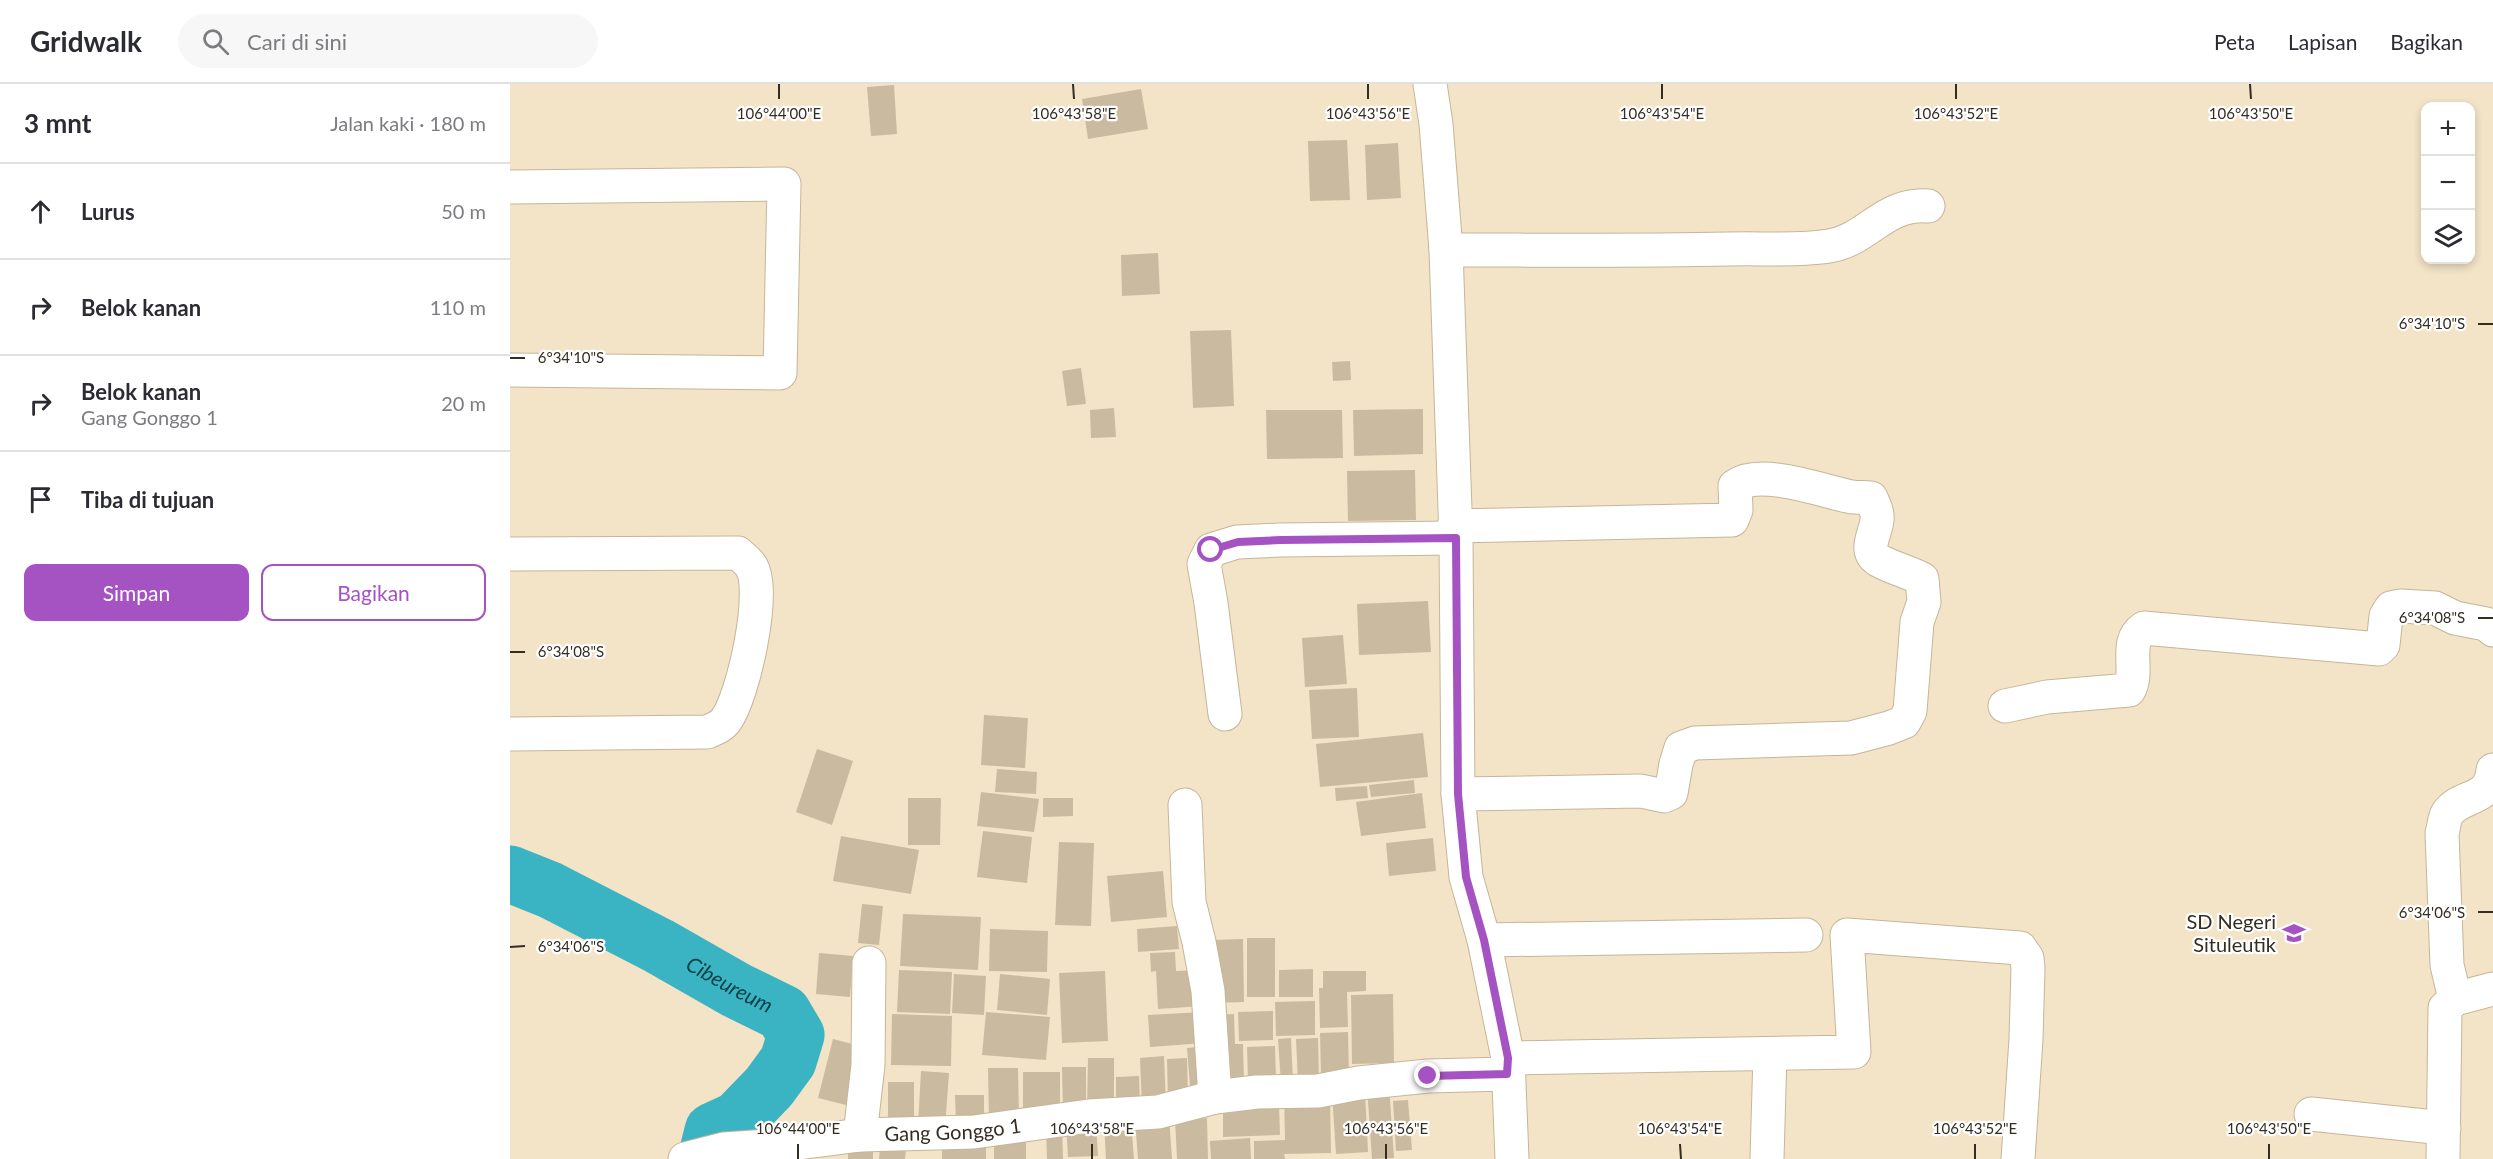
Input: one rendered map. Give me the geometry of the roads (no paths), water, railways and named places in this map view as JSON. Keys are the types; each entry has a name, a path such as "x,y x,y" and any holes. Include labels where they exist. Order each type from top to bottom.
{"street":[{"path":"1430,84 1436,124 1446,250 1455,532 1458,794 1466,877 1484,940 1508,1066 1512,1159"},
{"path":"510,187 784,184 780,373 510,370"},
{"path":"1446,250 1682,250 1830,246 1854,237 1888,213 1906,207 1928,206"},
{"path":"1225,714 1212,603 1204,564 1211,550 1238,542 1732,520 1736,510 1735,486 1742,481 1771,480 1806,484 1848,497 1871,498 1876,509 1877,520 1871,540 1872,552 1877,559 1922,579 1924,602 1917,622 1910,711 1904,722 1851,738 1695,744 1681,748 1671,793 1664,796 1641,790 1458,794"},
{"path":"510,554 738,553 752,567 756,590 752,641 744,673 727,719 717,728 707,732 510,734"},
{"path":"2005,706 2047,697 2129,690 2133,683 2133,642 2136,633 2144,628 2379,649 2383,645 2386,616 2391,608 2401,606 2435,608 2455,618 2486,624 2493,630"},
{"path":"2454,999 2446,966 2442,833 2448,814 2482,794 2492,781 2493,770"},
{"path":"1185,805 1189,902 1208,991 1215,1097"},
{"path":"1484,940 1806,935"},
{"name":"Gang Gonggo 1","path":"687,1158 724,1149 782,1145 860,1135 914,1146 974,1132 1089,1116 1158,1112 1215,1097 1257,1092 1318,1091 1359,1083 1508,1066 1854,1052 1847,935 2020,948 2027,958 2028,968 2018,1159"},
{"path":"860,1135 868,1065 869,963"},
{"path":"2311,1114 2444,1143 2445,1008 2454,999 2493,989"},
{"path":"1767,1159 1770,1054"}],"waterway":[{"name":"Cibeureum","path":"510,874 550,890 783,1013 796,1035 788,1061 769,1087 737,1120 713,1131 706,1159"}],"place":[{"name":"SD Negeri Situleutik","path":"2294,933"}]}
